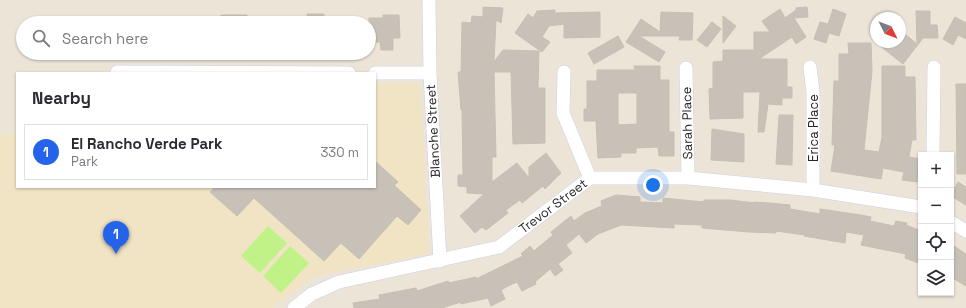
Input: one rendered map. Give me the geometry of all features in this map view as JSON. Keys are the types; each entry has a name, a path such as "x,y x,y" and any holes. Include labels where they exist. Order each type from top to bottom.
{"street":[{"name":"Blanche Street","path":"429,0 430,73 440,261"},
{"name":"Erica Place","path":"810,67 813,92 813,190"},
{"path":"932,152 934,67"},
{"name":"Sarah Place","path":"686,68 688,178"},
{"path":"564,72 563,113 590,178"},
{"path":"376,73 430,73"},
{"name":"Trevor Street","path":"294,308 312,294 339,282 499,247 590,178 688,178 813,190 918,207"},
{"path":"954,224 966,231"}],"shaded area":[{"path":"376,84 420,84 429,254 314,276 272,308 0,308 0,134 16,135 16,188 376,188"}],"green space":[{"path":"268,226 287,243 260,273 241,256"},
{"path":"290,246 309,263 281,293 263,276"}],"building":[{"path":"483,7 503,8 501,23 496,20 494,62 503,50 539,51 538,88 545,88 545,143 513,144 511,72 494,72 496,157 492,157 492,182 517,163 529,178 529,167 546,153 561,173 545,189 543,186 522,203 520,200 506,210 508,213 486,230 482,227 475,233 460,216 484,194 467,193 467,187 458,186 458,175 463,175 462,110 458,72 461,72 462,22 471,23 472,16 483,17"},
{"path":"807,7 808,17 794,18 806,37 796,44 792,37 759,59 787,59 787,87 792,87 792,98 782,98 782,105 768,104 764,132 758,132 760,92 743,92 743,118 710,119 709,89 713,88 713,62 723,61 723,50 754,50 754,32 770,32 762,21 780,9 785,18 796,10 796,8"},
{"path":"833,9 846,14 839,36 829,33 826,43 814,39 820,22 828,24"},
{"path":"555,10 555,13 600,12 600,37 564,38 564,24 549,26 542,37 550,42 542,52 515,33 528,14 533,18 537,11"},
{"path":"916,11 930,11 930,25 937,25 938,38 923,38 903,64 883,48 906,48 906,35 917,44"},
{"path":"661,12 693,13 692,40 679,40 680,36 639,36 665,52 659,62 626,42 641,19 660,32"},
{"path":"307,14 324,14 324,16 307,16"},
{"path":"247,15 247,16 221,16"},
{"path":"383,15 399,15 400,38 393,38 393,50 381,50 380,42 376,42 376,18 383,18"},
{"path":"723,16 736,26 723,43"},
{"path":"955,17 966,23 966,39 958,35 953,45 943,39"},
{"path":"712,22 721,29 707,47 697,40"},
{"path":"618,36 624,47 594,64 588,53"},
{"path":"848,43 870,43 872,71 864,150 879,152 882,137 882,66 905,66 905,77 915,77 916,140 912,140 909,157 918,158 917,182 902,180 904,172 883,168 881,179 831,171 835,145 832,145 834,81 839,81 839,54 849,54"},
{"path":"634,66 660,66 660,80 669,80 669,132 674,132 674,156 659,156 658,147 636,148 636,153 621,153 621,157 598,158 596,121 584,121 584,109 587,109 587,81 597,81 597,70 635,70","holes":["618,93 637,93 637,124 619,125"]},
{"path":"956,84 966,84 966,174 957,174"},
{"path":"779,115 793,115 792,165 776,164"},
{"path":"712,129 744,134 744,162 711,160"},
{"path":"376,162 398,182 394,185 421,210 408,225 397,216 359,259 341,243 324,261 254,198 237,216 210,192 214,188 376,188"},
{"path":"958,182 966,187 966,205 954,198 954,190"},
{"path":"616,195 640,197 640,202 663,203 663,198 704,202 704,200 731,200 790,205 790,209 820,214 820,209 861,215 871,217 870,221 894,226 896,221 907,223 906,225 918,230 918,263 905,258 906,254 861,245 864,235 846,232 845,243 776,231 776,233 749,232 702,228 702,225 674,224 674,228 621,225 598,234 586,243 579,234 566,245 572,253 558,264 563,270 555,276 550,269 535,282 536,284 522,291 517,282 508,286 501,290 505,299 491,306 488,298 461,304 461,302 442,308 354,308 353,303 380,299 379,295 416,288 417,291 448,281 449,283 476,277 476,279 523,256 521,254 530,246 534,251 553,235 551,232 571,216 574,221 585,213 602,206 601,201"},
{"path":"954,246 966,254 966,286 954,279"}],"place":[{"name":"El Rancho Verde Park","path":"116,254"}]}
